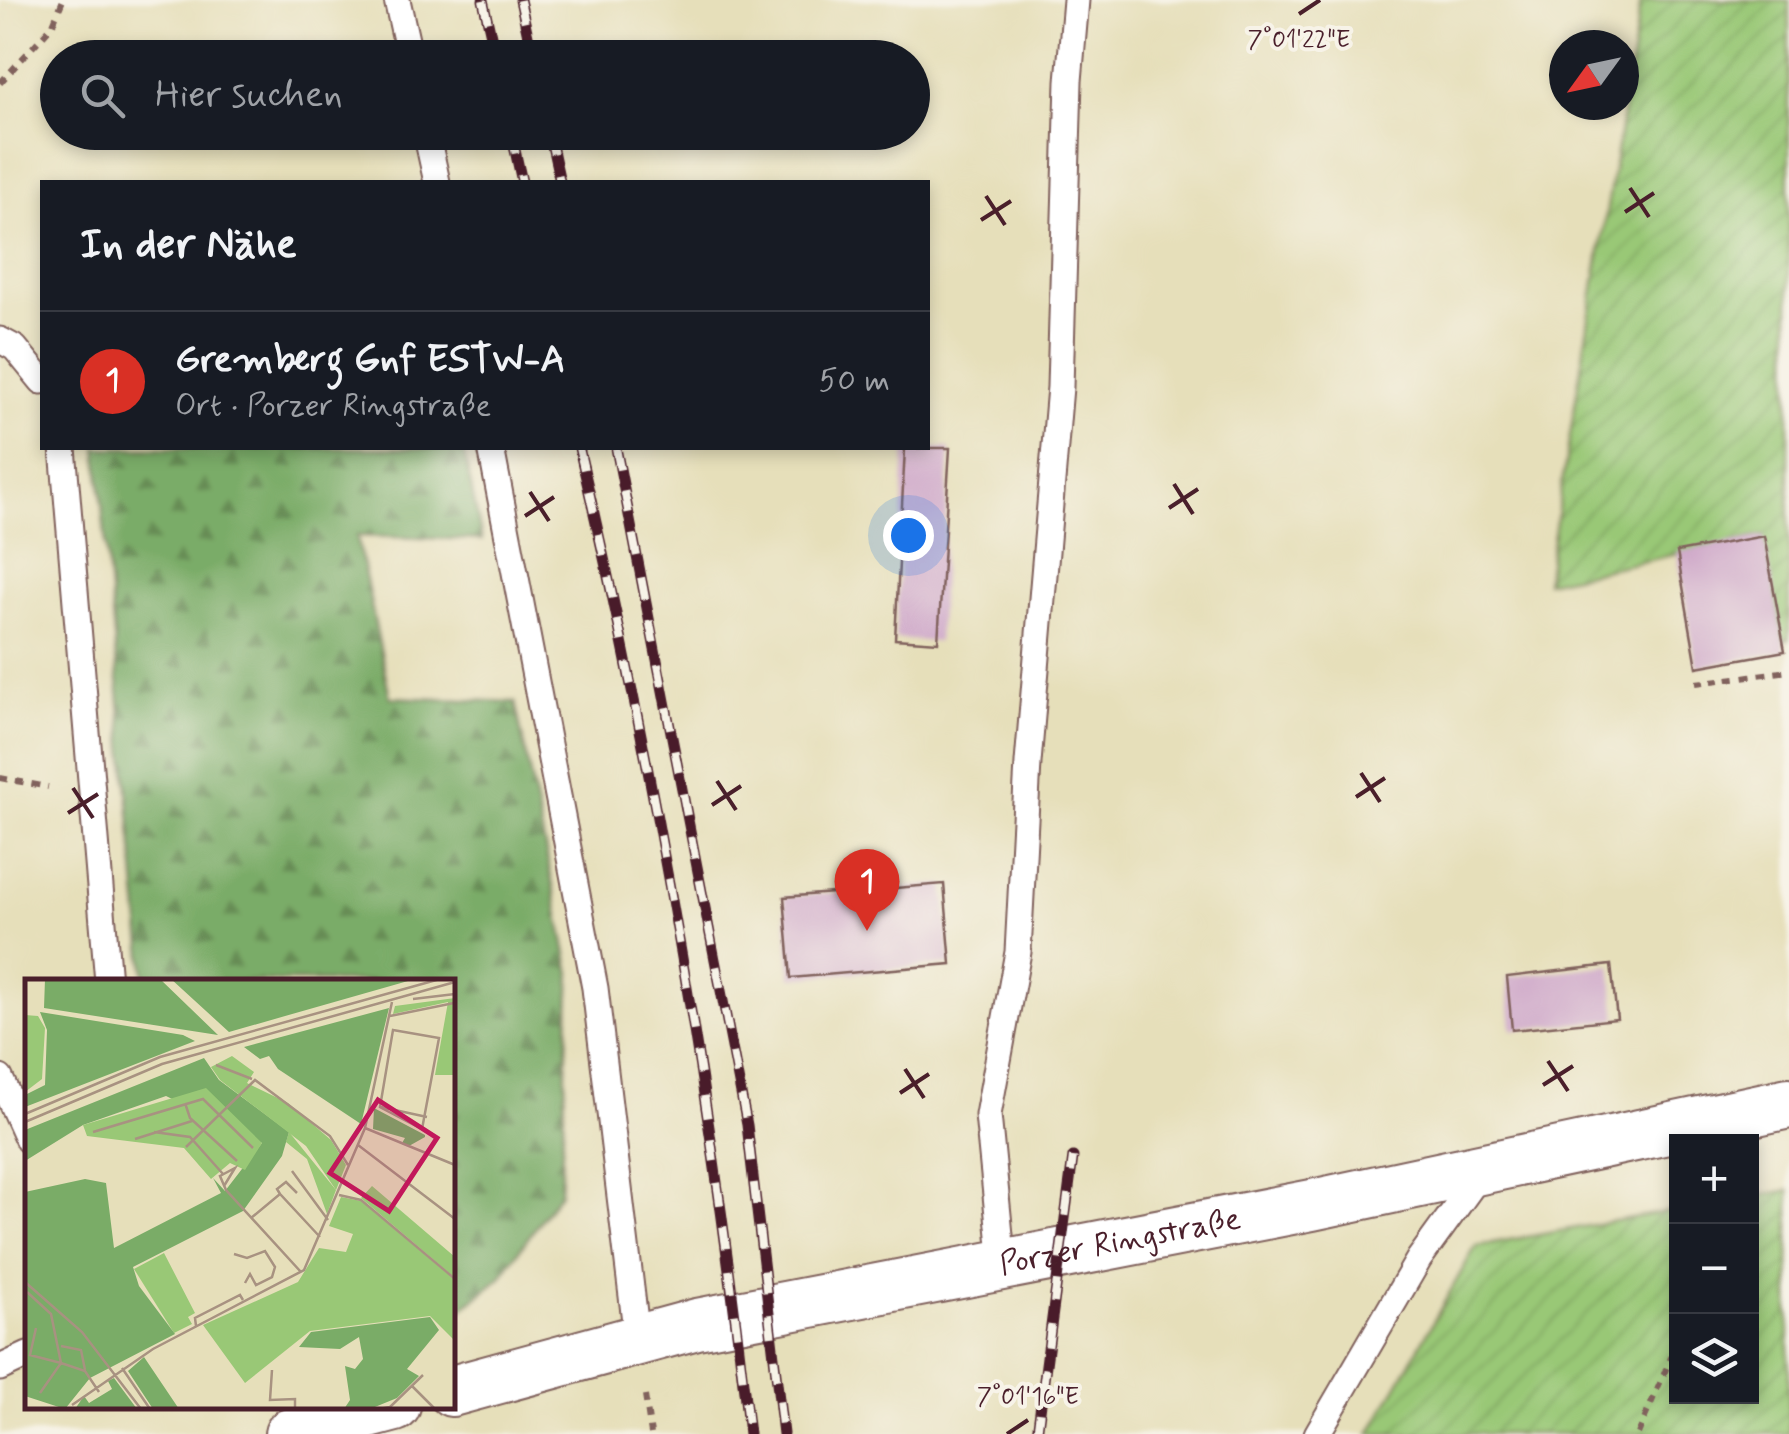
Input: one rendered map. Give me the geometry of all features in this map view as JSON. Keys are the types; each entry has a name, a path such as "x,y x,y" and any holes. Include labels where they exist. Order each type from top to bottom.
{"street":[{"name":"Porzer Ringstraße","path":"455,1389 636,1338 1789,1103"},
{"path":"290,1434 385,1409"}],"lane":[{"path":"397,0 406,40"},
{"path":"1004,1265 988,1115 1018,952 1028,762 1060,387 1069,82 1076,0"},
{"path":"430,150 437,180"},
{"path":"0,340 16,348 40,378"},
{"path":"63,450 108,979"},
{"path":"491,450 594,988 636,1338"},
{"path":"0,1078 25,1133"},
{"path":"1317,1434 1419,1259 1485,1168"},
{"path":"0,1368 25,1356"}],"path":[{"path":"0,83 52,26 63,0"},
{"path":"1696,683 1789,670"},
{"path":"1638,1434 1669,1362"}],"green space":[{"path":"1641,0 1789,0 1789,640 1782,640 1763,536 1546,582 1621,120 1639,120 1636,30"},
{"path":"97,450 463,450 482,540 357,536 390,697 515,702 571,973 560,1192 500,1278 455,1311 455,979 145,979"},
{"path":"1789,1190 1789,1434 1370,1434 1476,1246 1669,1211 1669,1404 1759,1404 1759,1196"}],"building":[{"path":"950,448 938,642 895,639 905,450"},
{"path":"1764,536 1785,651 1697,667 1677,552"},
{"path":"944,884 951,964 791,978 784,897"},
{"path":"1611,965 1617,1019 1512,1030 1507,977"}],"railway":[{"path":"483,0 492,40"},
{"path":"520,0 529,40"},
{"path":"515,150 522,180"},
{"path":"553,150 560,180"},
{"path":"579,450 632,692 679,938 718,1186 749,1434"},
{"path":"616,450 747,1125 783,1434"},
{"path":"1037,1434 1073,1157"}],"place":[{"name":"Gremberg Gnf ESTW-A","path":"867,931"}]}
